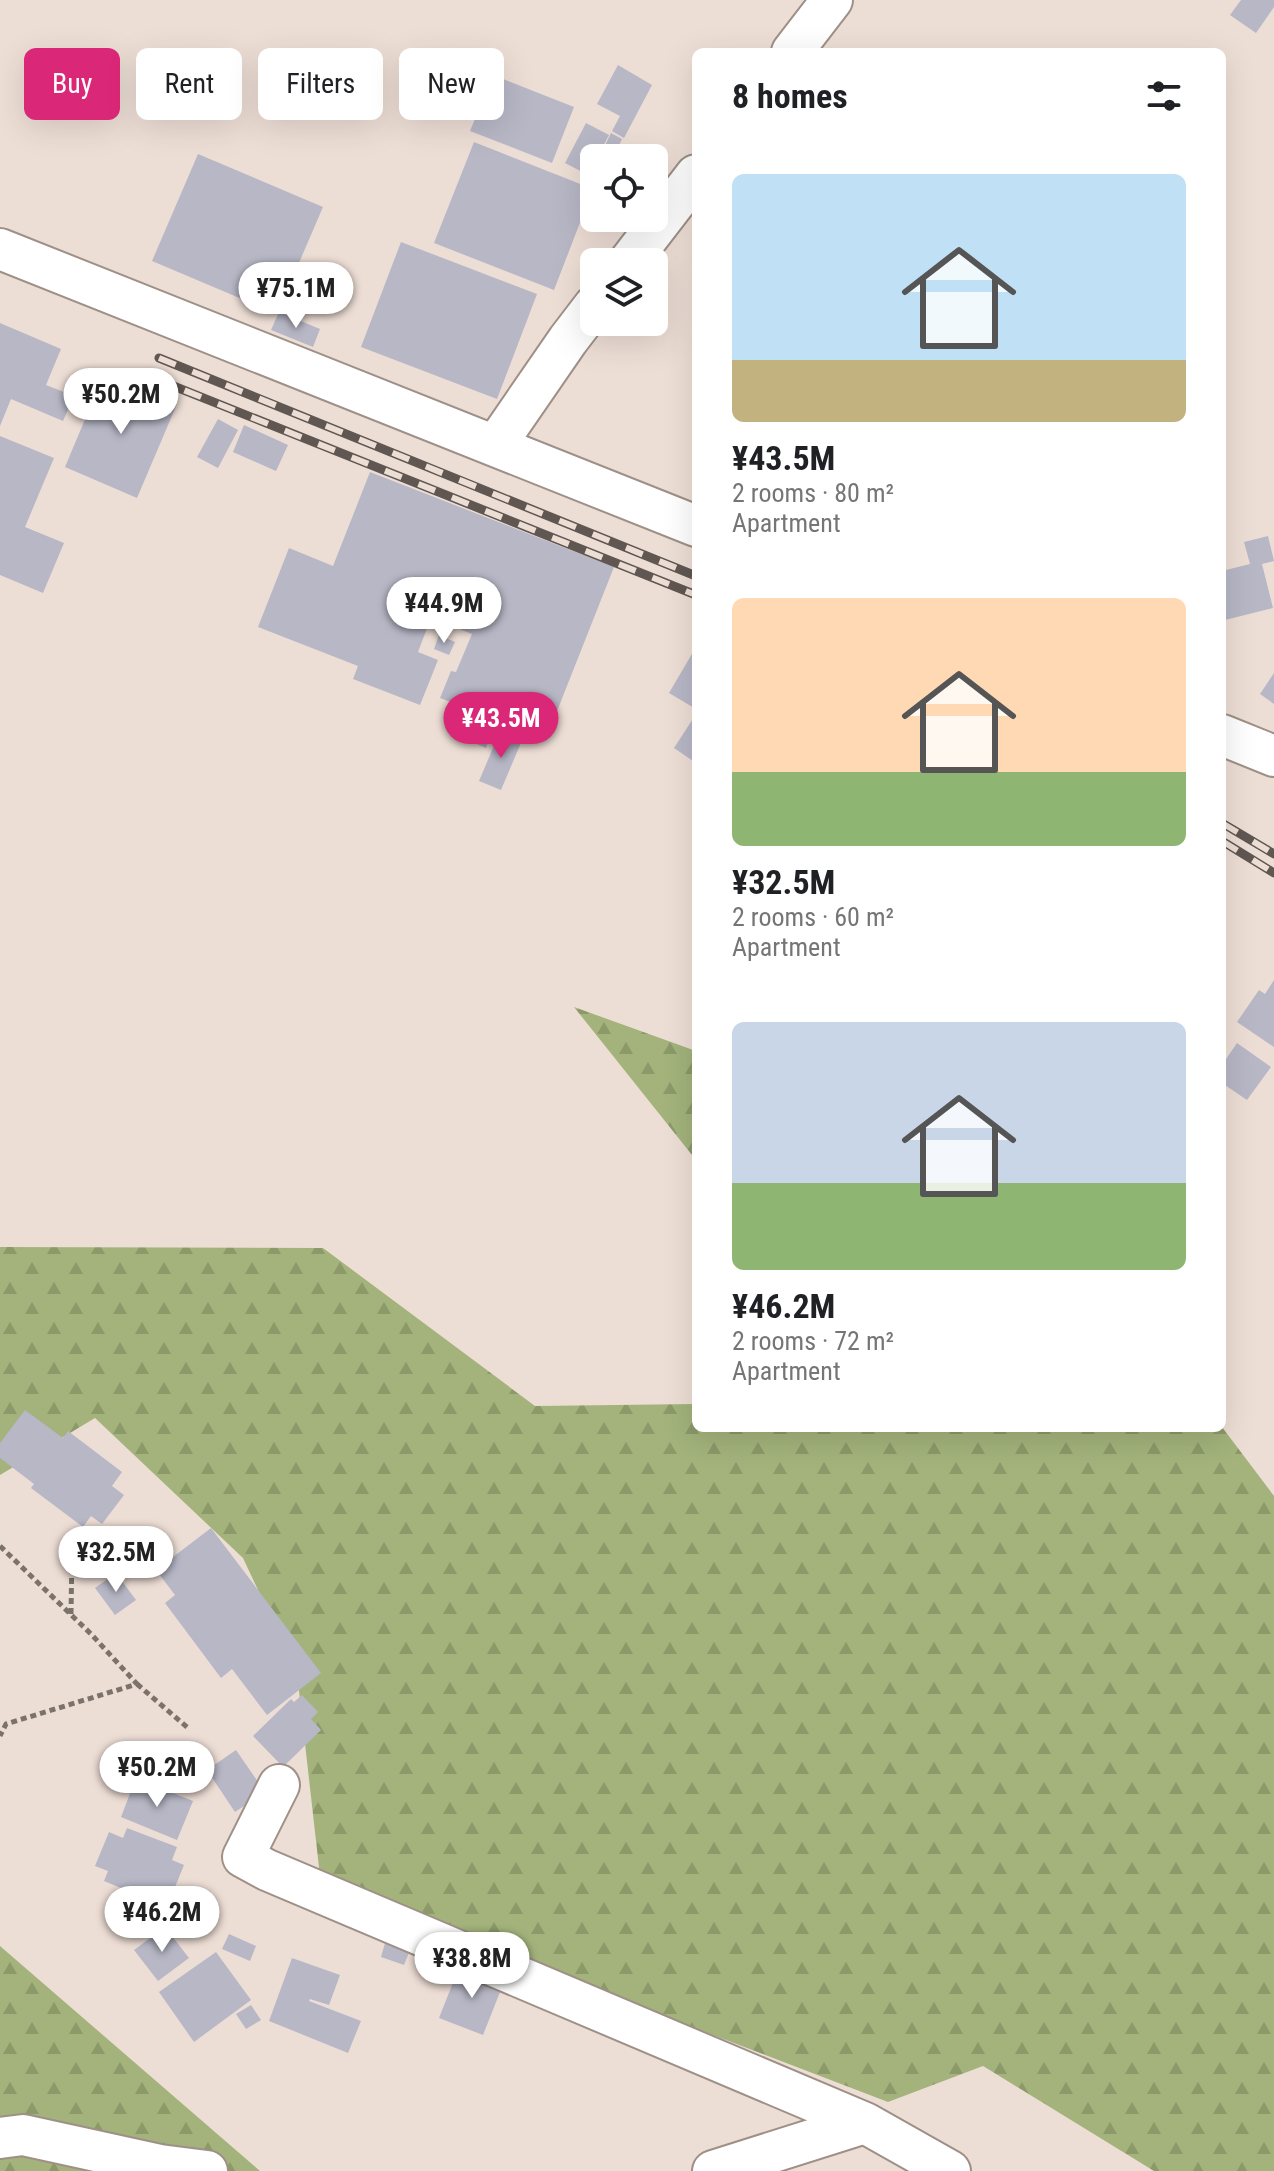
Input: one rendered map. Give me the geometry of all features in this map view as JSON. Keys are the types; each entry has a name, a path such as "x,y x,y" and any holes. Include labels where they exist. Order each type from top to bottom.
{"street":[{"path":"795,48 832,0"},
{"path":"640,248 692,180"},
{"path":"0,249 692,524"},
{"path":"495,446 580,324"},
{"path":"1226,737 1274,756"},
{"path":"279,1785 243,1857 267,1870 865,2123 950,2171"},
{"path":"713,2171 865,2123"},
{"path":"0,2138 23,2135 160,2165 207,2171"}],"path":[{"path":"0,1546 71,1614 137,1684 188,1728"},
{"path":"71,1614 72,1552"},
{"path":"0,1736 6,1724 137,1684"}],"green space":[{"path":"574,1007 692,1050 692,1155"},
{"path":"0,1247 323,1248 535,1406 692,1404 692,1432 1226,1432 1274,1496 1274,2171 1154,2171 983,2066 888,2102 321,1885 297,1673 243,1558 95,1418 0,1475"},
{"path":"0,1946 260,2171 0,2171"}],"building":[{"path":"1241,0 1274,0 1274,7 1256,33 1230,15"},
{"path":"618,65 652,85 624,138 612,131 620,116 597,104"},
{"path":"504,79 574,107 552,163 470,131 475,120 504,120"},
{"path":"586,123 609,135 604,144 580,144 580,171 565,163"},
{"path":"611,133 622,139 620,144 606,144"},
{"path":"474,142 580,184 580,223 554,290 434,243"},
{"path":"198,154 323,207 277,314 152,261"},
{"path":"401,242 537,294 497,399 361,347"},
{"path":"279,312 320,329 313,347 271,330"},
{"path":"0,323 61,349 46,385 74,396 63,421 11,399 0,426"},
{"path":"104,374 177,404 137,498 65,467"},
{"path":"218,419 238,430 218,468 197,457"},
{"path":"244,425 288,445 276,471 233,452"},
{"path":"0,436 54,458 25,527 64,543 43,593 0,575"},
{"path":"370,472 614,567 546,739 440,698 451,671 456,672 472,634 431,618 418,652 438,660 420,705 353,679 358,666 258,627 289,548 333,566"},
{"path":"1268,536 1274,561 1262,564 1273,608 1226,620 1226,570 1250,564 1244,542"},
{"path":"439,635 455,642 449,655 434,649"},
{"path":"692,654 692,707 669,693"},
{"path":"1274,673 1274,704 1260,694"},
{"path":"476,716 495,723 486,748 467,740"},
{"path":"692,720 692,760 674,748"},
{"path":"501,729 523,738 501,790 479,781"},
{"path":"1274,980 1274,1047 1237,1022 1259,990 1265,994"},
{"path":"1237,1043 1271,1067 1247,1100 1226,1086 1226,1059"},
{"path":"25,1410 63,1438 68,1431 122,1472 112,1486 124,1495 102,1524 91,1516 83,1527 31,1488 34,1484 0,1458 0,1443"},
{"path":"211,1528 321,1673 267,1715 232,1669 221,1678 165,1603 175,1595 156,1570"},
{"path":"116,1573 136,1600 115,1615 95,1588"},
{"path":"302,1695 318,1712 311,1719 321,1730 283,1767 253,1736 291,1699 294,1702"},
{"path":"236,1750 265,1792 235,1812 207,1770"},
{"path":"136,1778 193,1801 177,1840 121,1817"},
{"path":"127,1828 177,1847 172,1860 184,1865 173,1892 161,1887 155,1902 104,1881 108,1871 95,1866 109,1832 123,1838"},
{"path":"165,1927 189,1958 158,1981 134,1950"},
{"path":"229,1934 256,1946 250,1961 222,1949"},
{"path":"387,1936 412,1945 404,1965 381,1957"},
{"path":"216,1952 251,2000 194,2042 159,1992"},
{"path":"292,1958 340,1975 329,2005 309,2001 361,2021 348,2053 269,2021"},
{"path":"460,1965 504,1982 483,2035 439,2018"},
{"path":"251,2005 261,2020 246,2029 236,2014"}],"railway":[{"path":"159,358 692,574"},
{"path":"151,377 692,593"},
{"path":"1226,825 1274,854"},
{"path":"1226,843 1274,873"}]}
